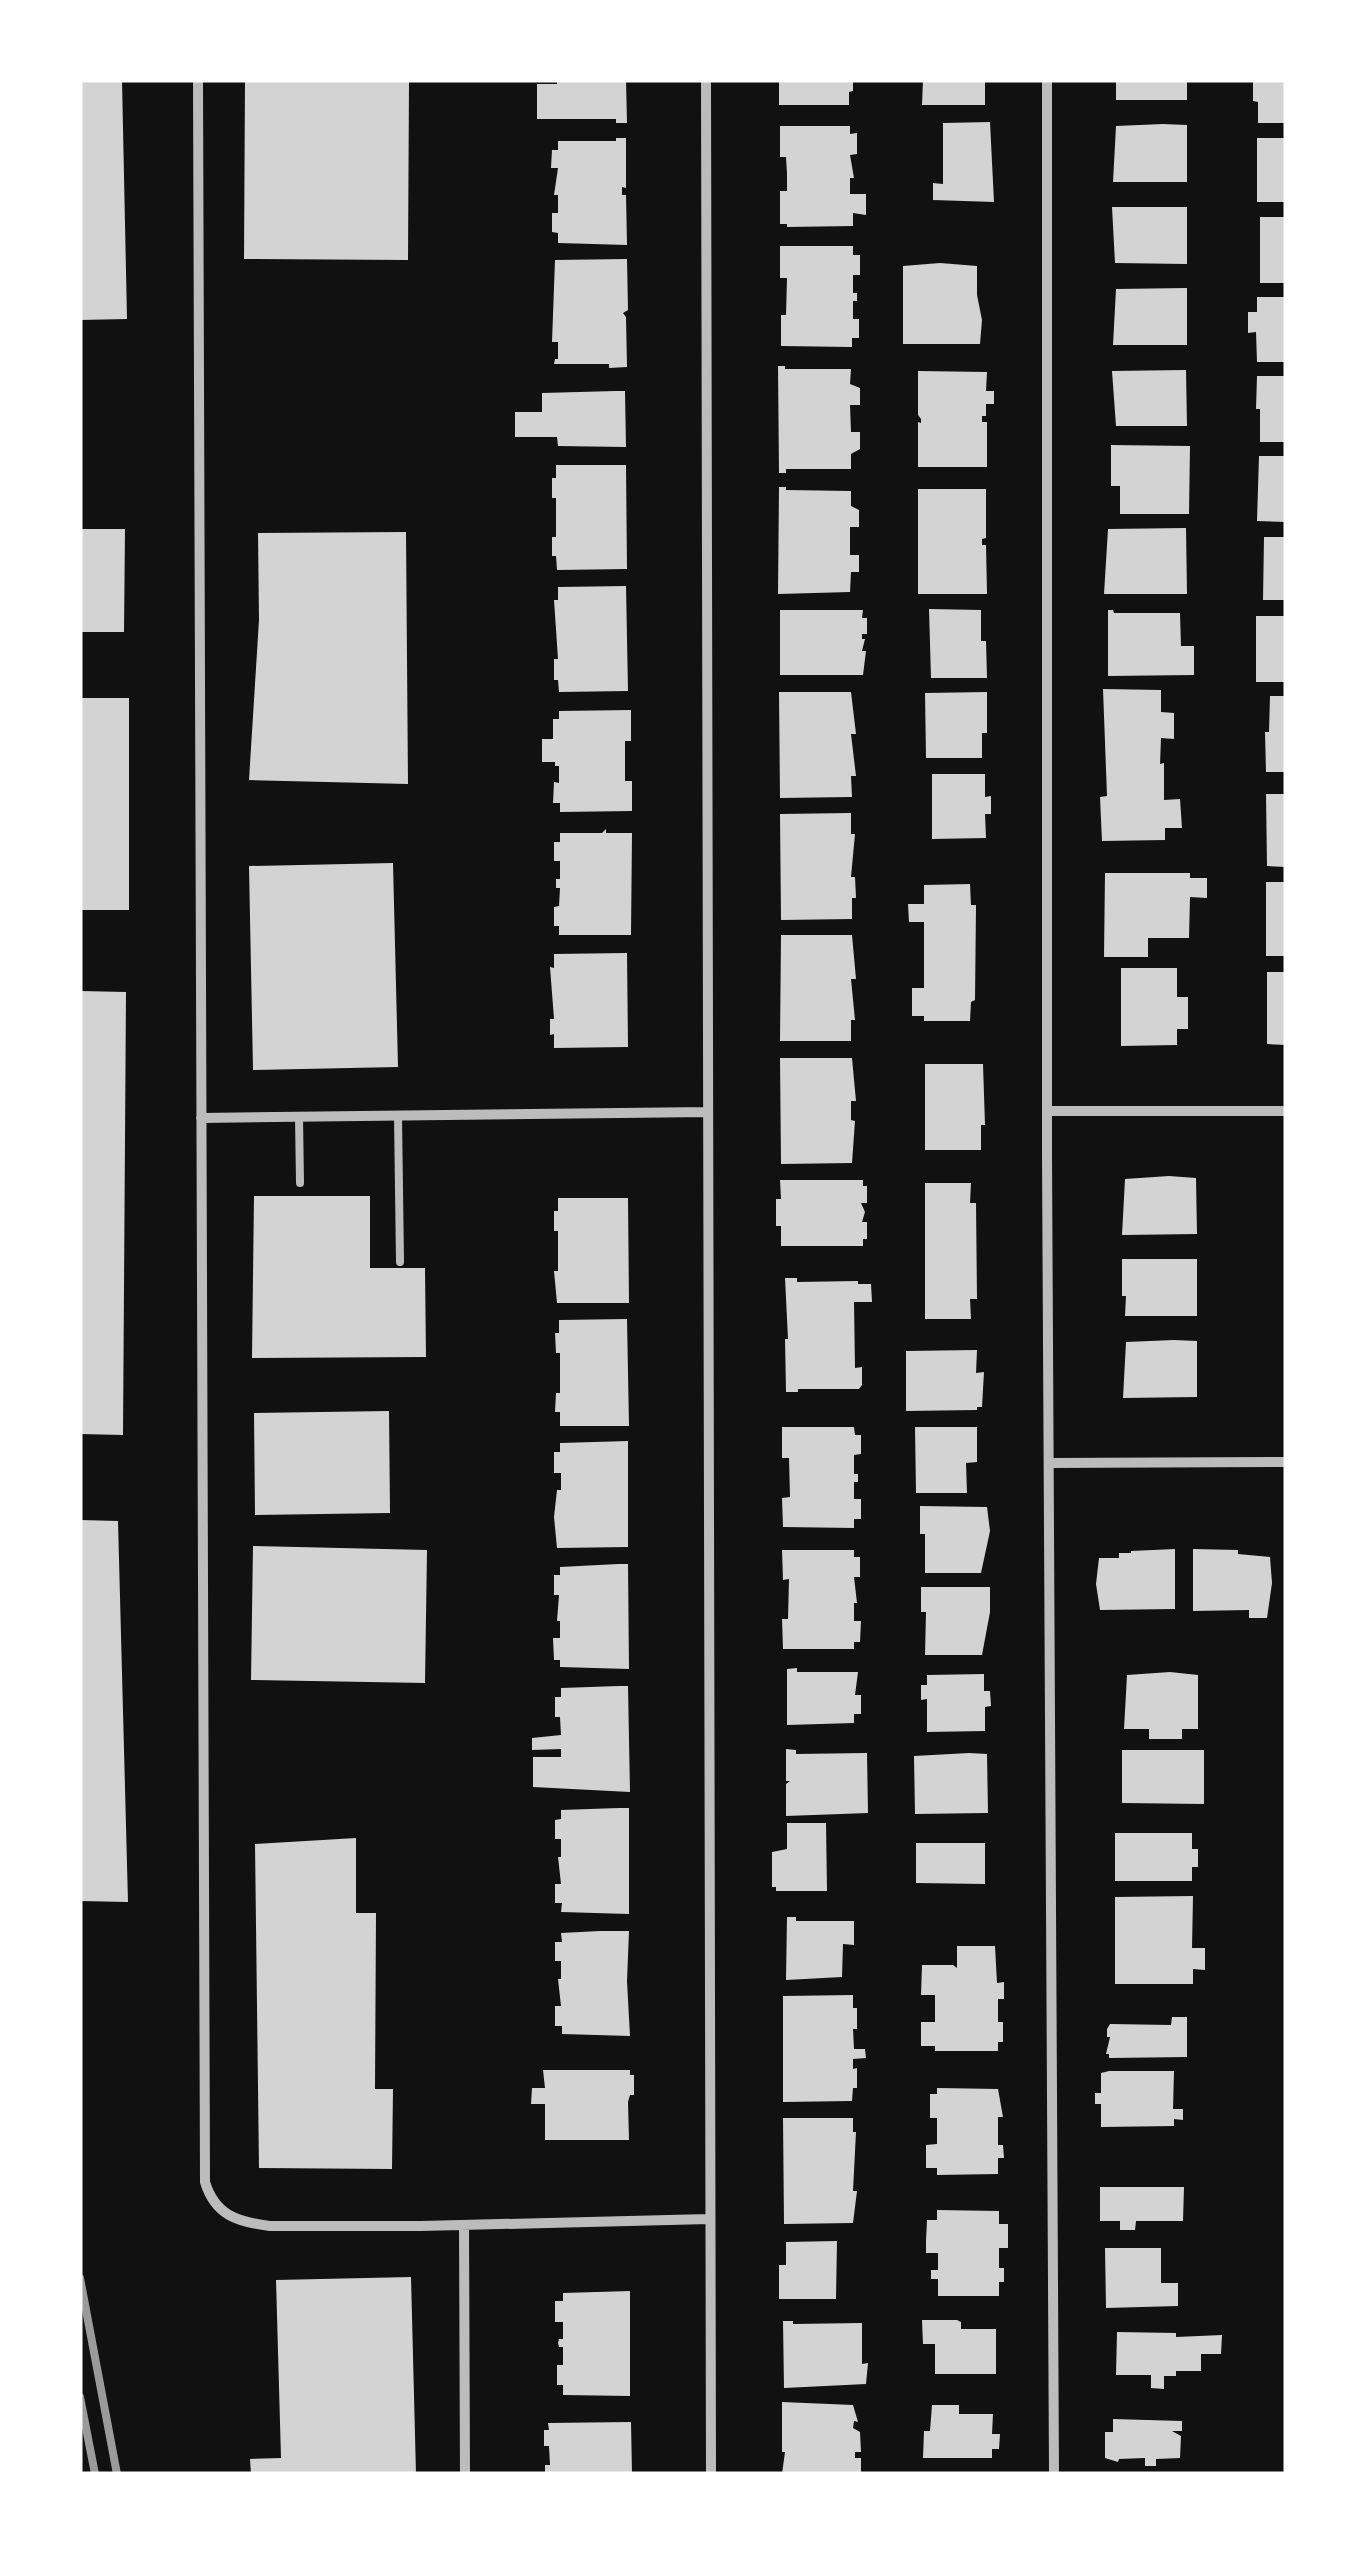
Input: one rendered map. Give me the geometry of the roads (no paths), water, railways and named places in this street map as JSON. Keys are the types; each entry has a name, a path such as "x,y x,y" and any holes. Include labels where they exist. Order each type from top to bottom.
{"street":[{"path":"198,80 205,2182 216,2206 236,2220 270,2226 709,2220"},
{"path":"706,80 711,2474"},
{"path":"1048,80 1046,1111 1054,2474"},
{"path":"1046,1111 1286,1111"},
{"path":"201,1118 708,1112"},
{"path":"1049,1463 1286,1462"},
{"path":"464,2225 465,2474"}],"lane":[{"path":"299,1116 300,1182"},
{"path":"398,1116 400,1262"}],"railway":[{"path":"80,2278 117,2474"},
{"path":"80,2397 95,2474"}]}
